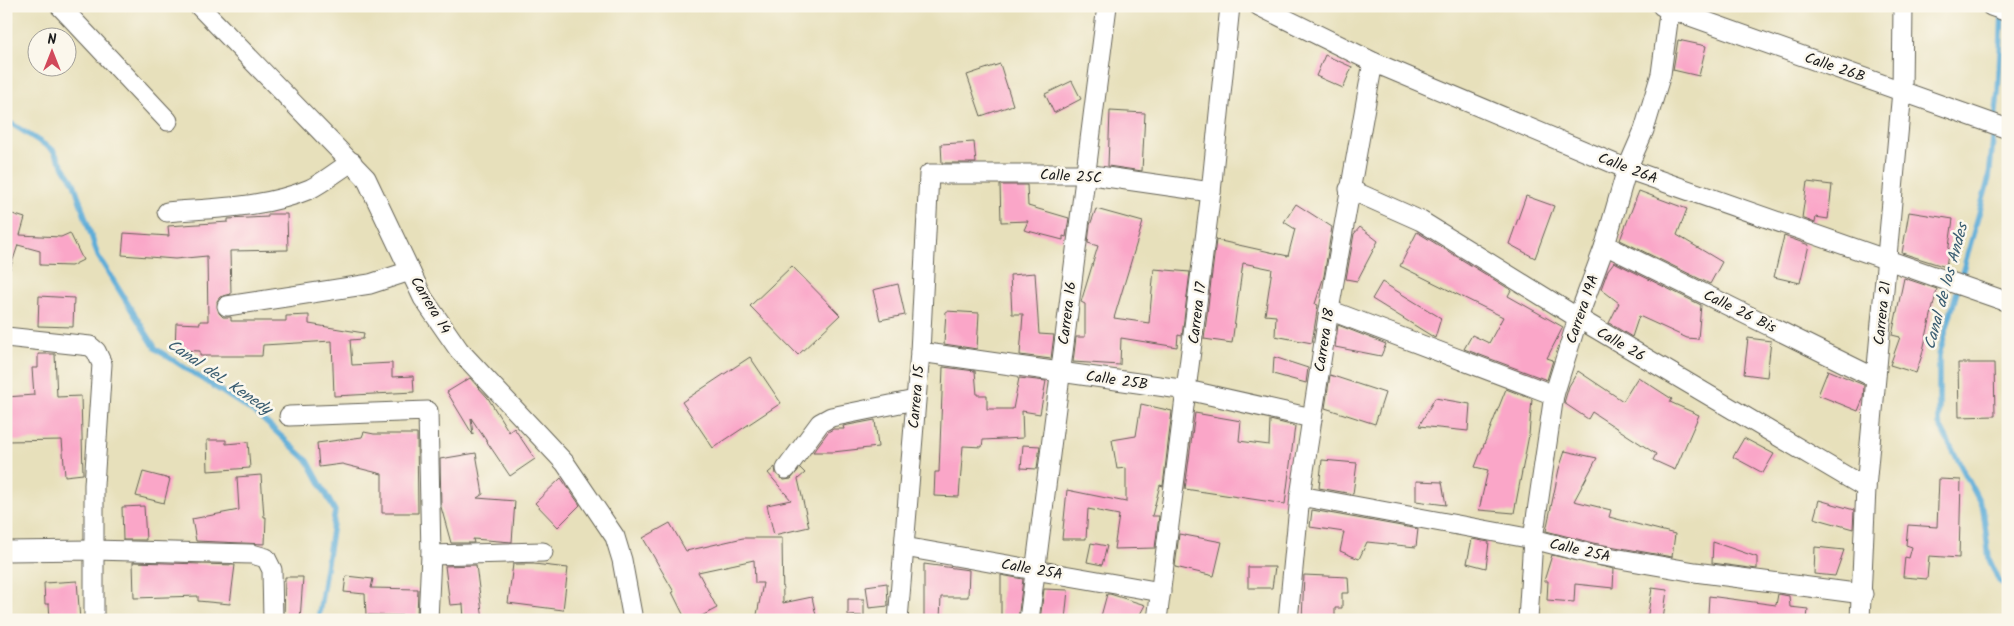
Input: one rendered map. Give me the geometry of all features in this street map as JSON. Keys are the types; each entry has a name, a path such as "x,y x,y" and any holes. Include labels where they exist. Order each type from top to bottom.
{"street":[{"path":"60,6 168,122"},
{"name":"Carrera 14","path":"199,6 352,162 369,185 423,298 459,350 566,463 615,537 622,560 633,620"},
{"name":"Carrera 16","path":"1029,620 1107,6"},
{"name":"Carrera 17","path":"1157,620 1212,192 1230,6"},
{"name":"Calle 26A","path":"1259,6 1373,62 1627,169 2008,302"},
{"name":"Carrera 21","path":"1860,620 1866,488 1902,91 1904,6"},
{"path":"1991,6 2008,12"},
{"name":"Calle 26B","path":"1668,7 2008,129"},
{"name":"Carrera 19A","path":"1528,620 1533,538 1554,395 1578,318 1605,245 1627,169 1644,130 1661,74 1668,7"},
{"name":"Carrera 18","path":"1288,620 1300,496 1349,189 1373,62"},
{"path":"166,212 251,204 285,197 311,188 352,162"},
{"name":"Calle 25C","path":"929,174 1085,174 1212,192"},
{"name":"Carrera 15","path":"898,620 920,352 929,174"},
{"name":"Calle 26","path":"1349,189 1422,221 1578,318 1866,488"},
{"name":"Calle 26 Bis","path":"1605,245 1875,378"},
{"path":"227,306 370,284 410,271"},
{"path":"1329,310 1554,395"},
{"path":"6,337 90,346 96,351 102,364 94,485 94,620"},
{"name":"Calle 25B","path":"920,352 1187,390 1312,418"},
{"path":"786,469 820,423 831,417 915,400"},
{"path":"289,416 428,411 431,555 428,620"},
{"name":"Calle 25A","path":"1300,496 1533,538 1591,554 1695,572 1862,594"},
{"name":"Calle 25A","path":"904,547 1160,592"},
{"path":"6,551 93,550 252,554 266,558 272,570 273,620"},
{"path":"431,555 543,552"}],"building":[{"path":"1678,40 1706,46 1699,76 1673,70"},
{"path":"1325,55 1352,67 1343,88 1316,76"},
{"path":"1000,64 1013,105 981,116 967,75"},
{"path":"1072,81 1081,99 1054,113 1045,94"},
{"path":"1110,111 1145,113 1142,171 1108,166"},
{"path":"974,142 976,163 942,163 941,144"},
{"path":"1807,182 1832,185 1828,219 1816,217 1815,223 1802,218"},
{"path":"1000,185 1027,185 1028,206 1069,218 1066,237 1063,236 1063,240 1024,230 1028,221 1001,222"},
{"path":"1639,191 1687,209 1677,235 1722,262 1710,284 1620,240"},
{"path":"1526,196 1554,206 1535,258 1509,244"},
{"path":"1296,204 1332,227 1324,276 1315,304 1318,305 1312,343 1275,336 1276,316 1265,315 1272,269 1243,263 1232,343 1204,339 1216,240 1288,256 1295,229 1284,222"},
{"path":"1096,209 1143,222 1114,318 1149,323 1154,269 1190,272 1182,336 1178,335 1177,347 1121,338 1120,365 1073,362 1076,337 1085,337 1085,304 1081,302 1098,246 1088,243 1090,225"},
{"path":"6,212 25,218 20,235 61,237 70,233 83,260 71,266 40,265 40,251 18,245 10,269 6,268"},
{"path":"1909,212 1953,219 1946,267 1902,253"},
{"path":"268,214 287,214 288,250 230,251 231,294 220,297 217,301 219,313 223,317 231,317 231,321 286,321 286,316 309,315 309,324 364,333 363,339 350,340 352,365 392,363 392,377 413,376 414,392 334,396 332,341 263,345 262,356 200,356 200,351 175,350 176,323 200,324 200,321 208,321 207,256 175,259 122,255 124,233 169,236 168,226 228,222 228,219 268,217"},
{"path":"1360,227 1378,241 1357,281 1346,279 1354,234"},
{"path":"1417,232 1511,290 1508,296 1563,327 1547,358 1553,360 1547,380 1464,349 1472,335 1489,343 1503,317 1400,266"},
{"path":"1784,236 1809,245 1800,283 1774,277"},
{"path":"1614,262 1701,305 1698,339 1687,338 1639,316 1632,337 1609,323 1619,303 1601,289 1608,270"},
{"path":"792,266 840,315 798,355 750,306"},
{"path":"1035,273 1039,334 1054,335 1051,359 1020,355 1023,314 1012,314 1010,275"},
{"path":"1904,278 1937,289 1916,373 1890,365 1900,337 1892,335"},
{"path":"1382,282 1441,318 1435,338 1372,299"},
{"path":"898,284 905,315 880,320 873,290"},
{"path":"39,296 74,298 73,327 38,326"},
{"path":"946,311 979,313 977,349 944,344"},
{"path":"1338,325 1386,344 1381,356 1335,347"},
{"path":"1748,338 1771,341 1767,377 1744,374"},
{"path":"38,354 55,354 57,397 81,396 83,474 65,476 62,440 7,441 6,397 34,395 32,368 38,368"},
{"path":"750,357 781,403 713,448 682,402"},
{"path":"1274,357 1308,368 1306,383 1273,374"},
{"path":"1958,363 1994,363 1995,416 1959,417"},
{"path":"943,367 975,371 977,395 987,395 987,409 1013,409 1019,378 1046,381 1040,414 1022,411 1023,438 983,440 982,447 963,446 959,497 934,496 935,472 939,472"},
{"path":"1828,370 1864,385 1863,399 1858,411 1818,395"},
{"path":"1578,371 1623,401 1638,377 1672,399 1670,402 1699,415 1675,470 1653,460 1656,454 1592,412 1588,419 1564,403 1569,386"},
{"path":"1330,375 1385,393 1375,424 1325,408"},
{"path":"470,378 488,398 509,432 514,428 535,459 510,476 471,418 473,435 447,392"},
{"path":"1506,389 1532,399 1529,435 1514,513 1479,510 1488,470 1475,467"},
{"path":"1435,398 1470,404 1468,431 1419,426"},
{"path":"1141,404 1172,411 1163,486 1160,485 1152,516 1159,516 1155,548 1114,549 1119,515 1088,509 1086,539 1062,539 1067,490 1126,502 1126,468 1117,469 1112,440 1136,436"},
{"path":"1195,413 1241,421 1239,441 1269,445 1270,420 1295,426 1285,504 1185,489"},
{"path":"875,420 878,447 833,452 813,452 828,432 833,429 844,429 843,426"},
{"path":"364,432 374,434 417,434 418,513 382,513 382,474 342,464 319,467 317,443 362,437"},
{"path":"1744,438 1774,454 1763,473 1733,457"},
{"path":"207,440 226,440 226,444 248,442 250,468 208,471"},
{"path":"1023,445 1040,446 1037,469 1021,468"},
{"path":"1565,451 1597,458 1574,501 1611,510 1609,517 1675,534 1672,557 1593,543 1546,531 1559,469"},
{"path":"476,453 483,494 477,498 515,501 512,542 473,539 474,543 451,543 441,507 440,459"},
{"path":"1322,460 1357,463 1353,494 1319,488"},
{"path":"775,467 776,474 784,480 791,479 800,468 805,473 798,479 809,527 774,535 767,505 791,500 768,473"},
{"path":"143,472 170,479 164,503 136,496"},
{"path":"261,475 264,517 266,517 265,544 196,541 192,519 239,510 237,477"},
{"path":"561,478 580,505 558,527 535,503"},
{"path":"1939,479 1961,480 1959,558 1929,556 1927,579 1903,577 1905,557 1909,558 1912,547 1906,545 1908,525 1937,527"},
{"path":"1416,481 1442,482 1446,505 1416,501"},
{"path":"1819,500 1854,510 1853,529 1814,518"},
{"path":"144,506 146,540 123,540 122,507"},
{"path":"1312,510 1418,529 1416,547 1367,542 1359,559 1340,551 1344,532 1310,527"},
{"path":"670,523 686,551 743,538 782,538 783,603 812,597 817,620 756,620 763,583 755,583 754,560 698,572 717,608 694,620 686,620 672,592 674,592 643,538"},
{"path":"1179,534 1222,542 1214,576 1175,567"},
{"path":"1472,539 1489,542 1486,568 1467,563"},
{"path":"1713,542 1757,557 1757,569 1712,563"},
{"path":"1091,543 1107,546 1102,565 1087,562"},
{"path":"1815,547 1844,550 1835,576 1814,574"},
{"path":"1552,555 1614,569 1613,588 1575,584 1574,602 1547,600 1548,581 1544,581"},
{"path":"133,562 235,565 230,604 198,601 198,596 134,598"},
{"path":"513,564 534,564 568,568 563,610 508,603"},
{"path":"924,564 969,570 968,597 941,597 940,620 924,620"},
{"path":"476,565 483,620 464,620 463,604 450,605 445,566"},
{"path":"1248,567 1275,567 1272,588 1248,588"},
{"path":"1001,575 1023,579 1018,620 1001,620"},
{"path":"1304,575 1348,577 1349,593 1342,593 1342,608 1335,608 1335,620 1302,620"},
{"path":"346,576 373,579 371,588 418,589 417,616 366,615 365,594 344,592"},
{"path":"285,577 303,577 300,620 284,620"},
{"path":"77,581 80,620 50,620 49,604 45,604 44,583"},
{"path":"887,583 888,606 869,608 866,586"},
{"path":"1652,588 1667,590 1663,620 1647,620"},
{"path":"1044,589 1068,590 1065,620 1040,620"},
{"path":"1107,594 1145,605 1137,620 1100,620"},
{"path":"1778,594 1789,596 1790,607 1808,609 1807,620 1708,614 1709,596 1776,605"},
{"path":"848,599 864,599 864,616 848,615"}],"waterway":[{"name":"Canal de los Andes","path":"2002,13 1998,92 1989,178 1939,355 1939,424 1983,508 1989,559 1999,581 2008,587"},
{"name":"Canal deL Kenedy","path":"6,123 12,124 53,150 74,183 98,256 156,349 258,415 308,461 335,511 318,620"}]}
